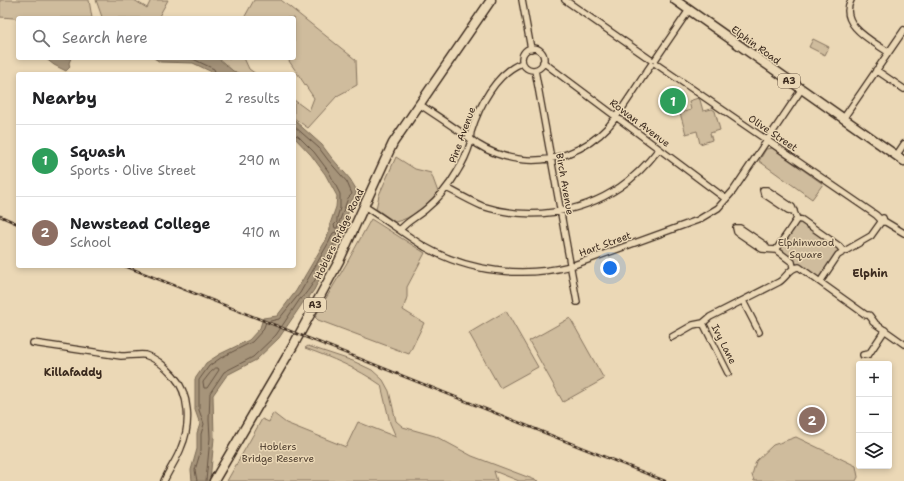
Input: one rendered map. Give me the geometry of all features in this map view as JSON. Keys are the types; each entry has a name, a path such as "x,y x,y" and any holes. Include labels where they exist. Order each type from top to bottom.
{"highway":[{"name":"Hoblers Bridge Road","path":"214,481 339,261 392,146 419,104 491,0"},
{"name":"Elphin Road","path":"675,0 842,119 904,161"}],"street":[{"path":"522,0 531,48"},
{"name":"Olive Street","path":"565,0 876,215 882,221 904,233"},
{"path":"851,0 848,13 849,19 858,31 888,52"},
{"path":"419,104 484,147 510,158 533,160 552,158 570,153 586,145 602,132 616,116 690,10"},
{"path":"842,119 904,30"},
{"path":"531,48 538,50 543,55 543,62 540,67 535,70 529,70 522,63 522,56 531,48"},
{"name":"Rowan Avenue","path":"543,62 726,200"},
{"name":"Pine Avenue","path":"400,230 404,224 425,210 447,188 461,166 470,143 470,138 478,114 491,91 511,69 522,63"},
{"name":"Birch Avenue","path":"535,70 577,302"},
{"path":"876,70 904,90"},
{"name":"Hart Street","path":"364,206 431,250 475,267 514,272 553,270 571,266 698,220 710,214 726,200 733,191 801,90"},
{"path":"896,156 904,144"},
{"path":"447,188 468,200 498,210 531,214 561,211 593,202 621,187 641,170 660,149"},
{"path":"794,211 788,210 764,194 763,190 767,190 792,207 794,211 797,219"},
{"path":"797,219 802,220 839,246 843,251"},
{"path":"776,250 797,219"},
{"path":"820,282 838,255 871,236 882,221"},
{"path":"767,249 765,245 740,228 736,228 737,232 762,249 776,250 792,262 793,267"},
{"path":"793,267 798,267 871,317 875,323 903,342"},
{"path":"672,337 693,325 703,323 710,317 785,278 793,267"},
{"path":"742,301 759,332"},
{"name":"Ivy Lane","path":"703,323 728,373"},
{"path":"863,355 870,357 885,330"},
{"path":"34,342 121,356 144,355 157,360 168,369 181,386 186,404 187,421 182,448 164,481"}],"green space":[{"path":"0,0 89,0 92,16 16,16 16,19 0,17"},
{"path":"96,0 134,0 147,8 151,0 168,0 159,16 102,16"},
{"path":"254,0 281,0 356,60 357,85 337,96 308,128 296,119 296,101 309,111 314,98 288,60 296,60 296,16 245,16"},
{"path":"813,39 829,47 825,55 809,47"},
{"path":"212,60 245,60 249,69 253,72 232,72"},
{"path":"674,90 684,97 673,112 663,104"},
{"path":"698,98 703,111 712,109 715,111 720,130 710,133 712,140 700,144 697,131 686,134 680,113 691,110 689,101"},
{"path":"772,148 823,184 812,199 759,161 766,149"},
{"path":"396,157 415,169 431,173 438,192 413,215 395,222 376,209 379,195"},
{"path":"371,219 425,253 407,287 407,297 403,310 424,323 409,354 318,320 315,317"},
{"name":"Elphinwood Square","path":"800,221 838,247 839,250 820,278 815,277 791,262 779,248 796,223"},
{"path":"506,311 538,367 500,388 469,333"},
{"path":"570,318 604,379 563,402 529,341"},
{"name":"Hoblers Bridge Reserve","path":"308,346 353,361 372,370 383,380 389,391 396,421 403,427 435,436 472,456 538,481 519,481 494,471 497,481 227,481 262,419 269,422 273,413 286,423 346,447 358,422 396,437 390,423 381,385 363,373 305,348"},
{"path":"796,437 856,466 858,477 856,481 754,481 752,475 756,461 773,445"}],"water":[{"path":"48,60 70,60 70,67 66,71"},
{"path":"157,60 220,60 235,72 212,72 193,63 160,62"},
{"path":"296,122 322,145 350,179 356,189 356,194 352,200 340,239 309,297 309,301 304,301 279,338 256,360 227,375 213,395 214,438 210,481 192,481 191,470 197,449 197,433 200,424 195,410 195,379 206,363 220,354 249,340 260,328 263,318 277,316 296,291 326,240 336,207 337,196 325,174 311,155 296,139"}],"railway":[{"path":"0,216 16,223"},
{"path":"130,268 665,481"}],"place":[{"name":"Squash","path":"673,101"},
{"name":"Newstead College","path":"812,420"}],"district":[{"name":"Elphin","path":"870,273"},
{"name":"Killafaddy","path":"73,372"}]}
